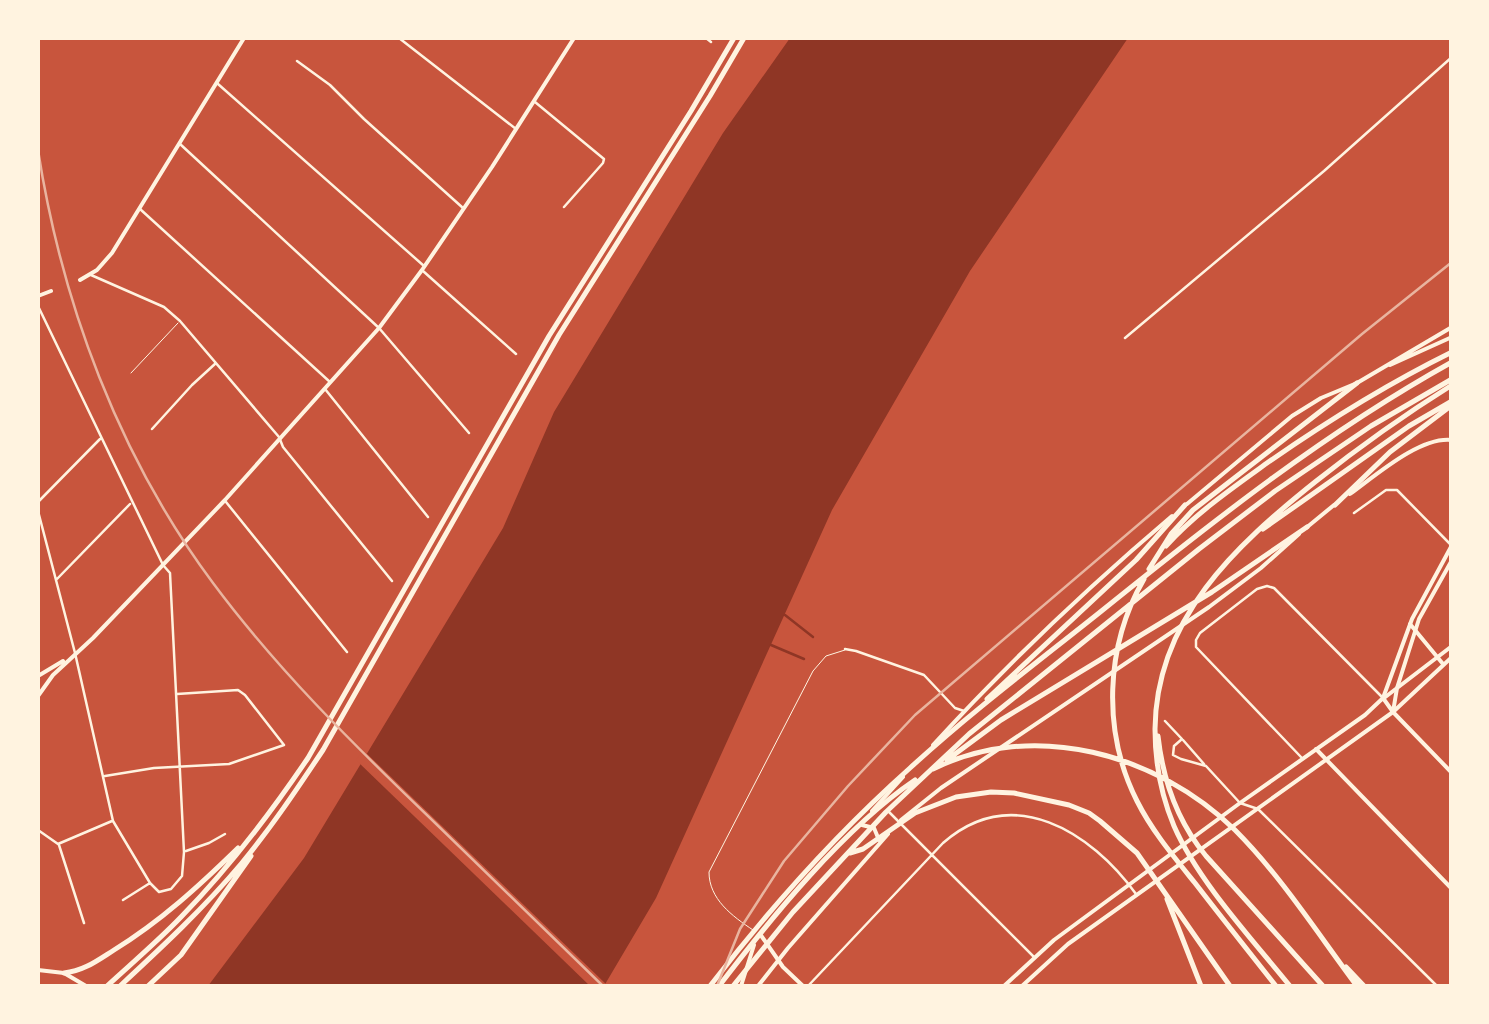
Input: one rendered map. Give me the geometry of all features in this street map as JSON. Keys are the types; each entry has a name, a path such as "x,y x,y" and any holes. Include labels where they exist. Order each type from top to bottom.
{"highway":[{"path":"107,986 181,917 222,872 314,748 549,336 692,112 734,38"},
{"path":"148,986 192,941 323,750 560,335 744,38"},
{"path":"1230,485 1362,400 1452,352"},
{"path":"710,986 829,846 894,782 1015,677 1254,490 1368,412 1452,362"},
{"path":"1275,986 1153,829 1135,799 1122,766 1113,720 1112,685 1119,639 1152,565 1190,521 1230,485 1357,382"},
{"path":"1290,986 1200,871 1177,832 1162,792 1156,753 1156,708 1165,664 1184,618 1213,576 1247,540 1337,464 1452,382"},
{"path":"733,986 847,854 952,748 1295,476 1391,413 1452,382"},
{"path":"1247,540 1408,426 1452,403"},
{"path":"1334,505 1390,452 1452,403"},
{"path":"1015,677 1136,560 1184,505"},
{"path":"902,796 973,739 1223,585 1307,527"},
{"path":"1156,708 1161,760 1172,797 1191,835 1324,986"},
{"path":"719,986 824,862 900,790 964,756 1004,747 1045,745 1083,749 1122,761 1167,781 1209,808 1250,846 1360,986"},
{"path":"847,854 863,849 905,818 968,794 1014,792 1089,813 1128,844 1152,871 1230,986"},
{"path":"64,972 88,966 152,925 198,887 258,828"},
{"path":"120,986 188,922 263,836"},
{"path":"1164,892 1201,986"}],"main road":[{"path":"80,280 107,260 244,38"},
{"path":"38,676 93,638 225,500 379,328 423,268 574,38"},
{"path":"38,296 52,291"},
{"path":"1382,369 1452,327"},
{"path":"741,986 752,948 779,910 1018,654 1087,590 1292,416 1321,398 1452,337"},
{"path":"758,986 899,822 933,794 1223,597 1334,505 1418,447 1434,440 1452,440"},
{"path":"1383,698 1410,624 1451,545"},
{"path":"1393,712 1415,632 1452,560"},
{"path":"1410,624 1444,664"},
{"path":"1004,986 1034,957 1452,646"},
{"path":"38,696 75,653"},
{"path":"1022,986 1059,951 1393,712 1452,657"},
{"path":"1383,698 1452,773"},
{"path":"1316,749 1452,889"},
{"path":"856,827 874,828 879,844"},
{"path":"760,934 783,968 806,986"},
{"path":"38,971 64,972 84,984"}],"street":[{"path":"399,38 516,129"},
{"path":"706,38 711,42"},
{"path":"1125,338 1332,164 1452,56"},
{"path":"297,60 330,85 463,208"},
{"path":"216,82 516,354"},
{"path":"534,101 604,161 564,207"},
{"path":"180,144 379,328 469,433"},
{"path":"139,208 330,382"},
{"path":"90,275 164,307 180,320 392,580"},
{"path":"38,306 131,503 170,574 184,852 183,874 174,886 162,892 150,882 113,821 38,511"},
{"path":"152,429 217,362"},
{"path":"324,388 428,517"},
{"path":"38,502 101,438"},
{"path":"1354,513 1386,490 1396,490 1451,545"},
{"path":"225,500 348,652"},
{"path":"56,580 131,503"},
{"path":"1302,759 1198,651 1196,644 1200,632 1256,588 1272,586 1383,698"},
{"path":"845,650 921,673 954,708 964,711"},
{"path":"104,776 235,763 284,745 238,690 175,694"},
{"path":"1165,720 1240,803 1258,810 1437,986"},
{"path":"1182,739 1172,754 1206,766"},
{"path":"880,803 1034,957"},
{"path":"806,986 950,837 974,823 996,817 1023,817 1054,824 1088,842 1137,895"},
{"path":"58,844 113,821"},
{"path":"38,830 58,844 84,923"},
{"path":"184,852 224,834"},
{"path":"123,900 150,882"}],"lane":[{"path":"131,373 180,320"},
{"path":"760,934 739,921 714,895 709,872 813,670 826,656 845,650"}],"shaded area":[{"path":"790,38 1128,38 970,271 832,510 656,898 604,986 208,986 304,858 503,528 554,412 723,133"}],"pier":[{"path":"363,750 608,986 590,986 356,760"}],"waterway":[{"path":"785,615 813,637"},
{"path":"771,645 804,659"}],"railway":[{"path":"38,150 62,265 99,377 149,484 179,535 237,615 316,704 603,986"},
{"path":"717,986 740,929 784,861 915,715 1452,262"}]}
